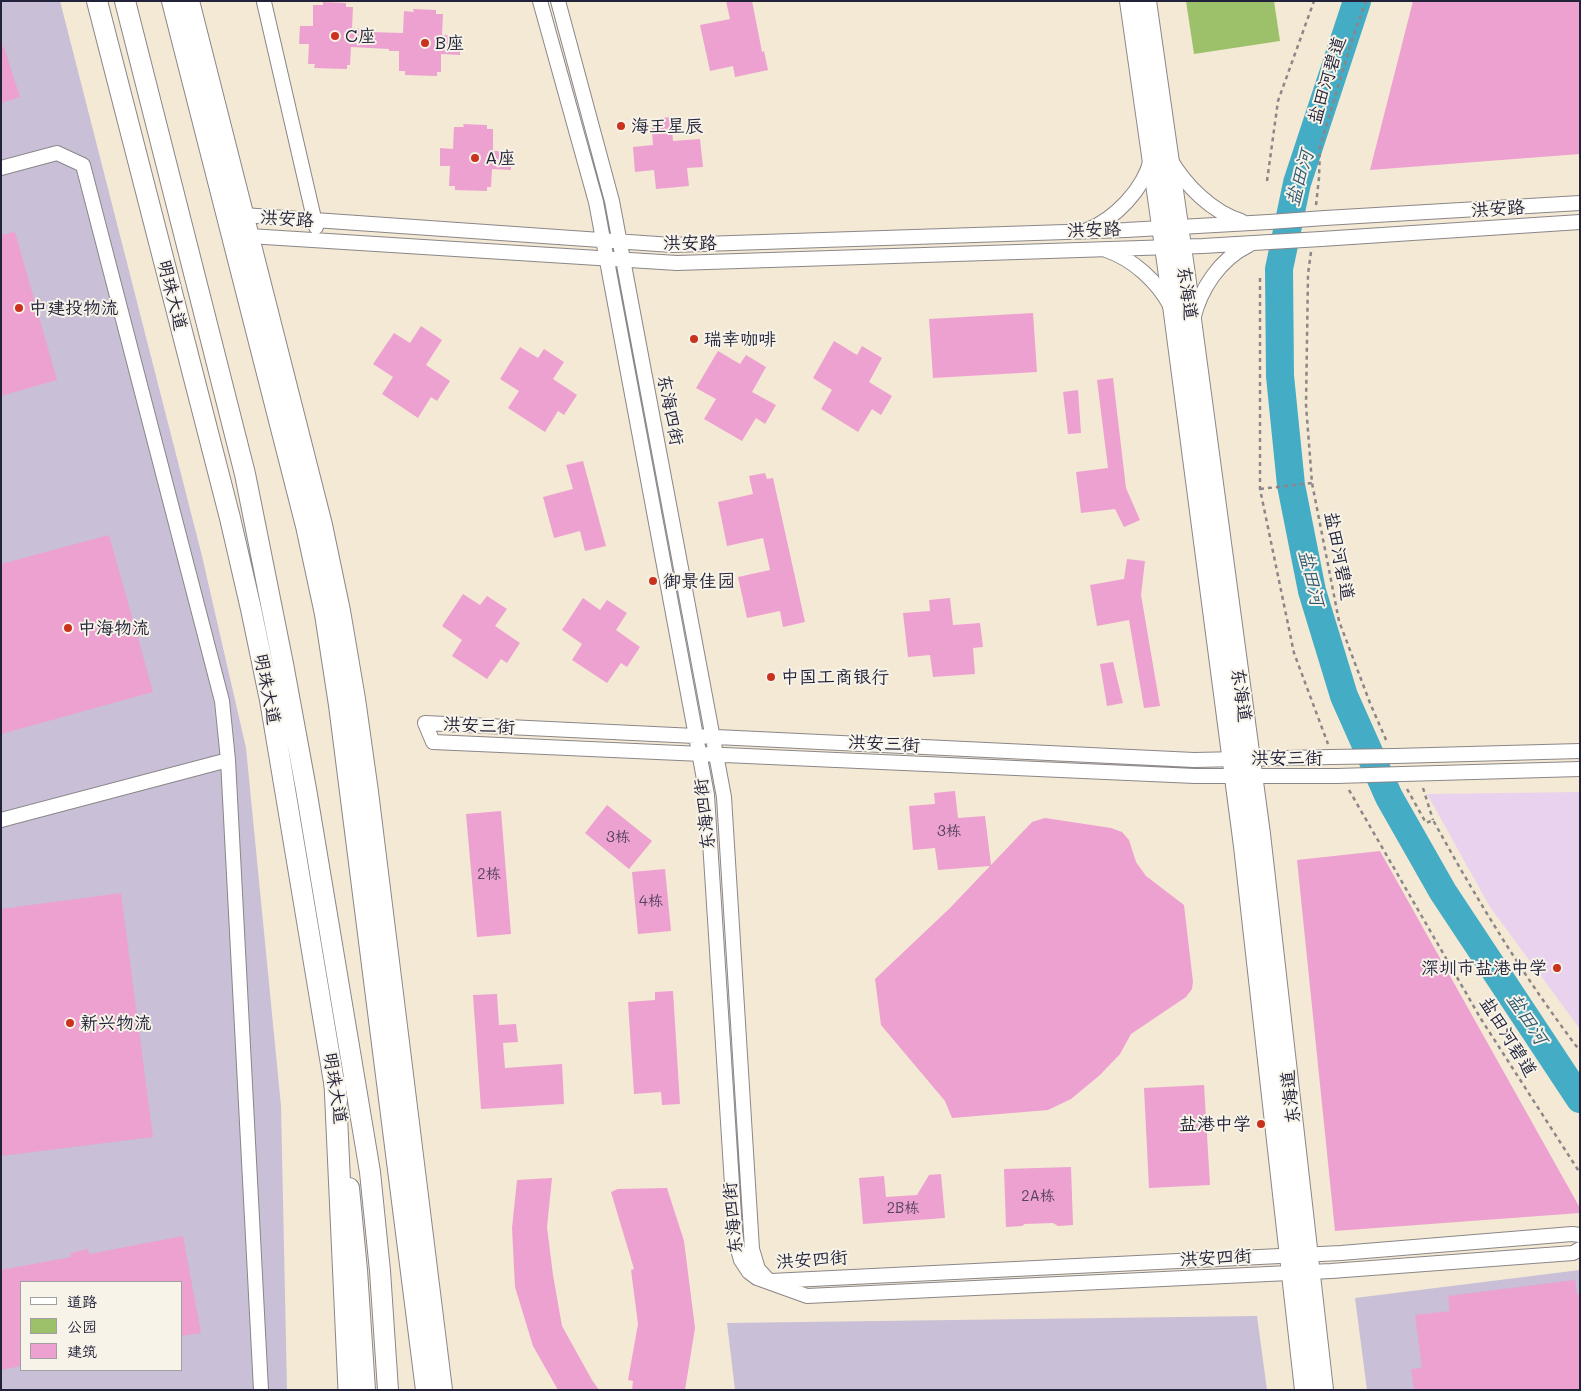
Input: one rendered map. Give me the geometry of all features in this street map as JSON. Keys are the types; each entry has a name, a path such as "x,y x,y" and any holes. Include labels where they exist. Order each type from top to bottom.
{"main road":[{"path":"335,1083 349,1390"}],"street":[{"name":"明珠大道","path":"97,1 230,518 270,700 335,1083 349,1184 365,1390"},
{"name":"明珠大道","path":"126,1 240,455 267,581 306,789 370,1172 380,1271 388,1390"},
{"path":"172,1 236,220 249,236 322,525 340,612 368,792 442,1390"},
{"path":"189,1 324,614 351,795 426,1390"},
{"name":"东海四街","path":"540,1 596,202 700,754 707,795 737,1246 741,1260 749,1272 757,1278 768,1281"},
{"name":"东海四街","path":"558,1 612,201 724,797 752,1249 758,1269 768,1281"},
{"name":"东海道","path":"1130,1 1161,154"},
{"name":"东海道","path":"1146,1 1161,154 1172,237 1192,328 1300,1264 1324,1390"},
{"path":"264,2 318,240"},
{"path":"1,168 57,153 84,165 222,701 228,760 261,1390"},
{"path":"1082,232 1103,222 1124,203 1161,154 1193,189 1211,205 1233,218 1254,222"},
{"name":"洪安路","path":"249,236 677,264 1103,249 1254,222 1580,203"},
{"name":"洪安路","path":"236,220 314,220 672,245 1082,232 1255,243 1316,242 1580,222"},
{"name":"东海道","path":"1172,237 1175,317 1242,768"},
{"path":"1192,328 1196,308 1214,274 1235,254 1255,243"},
{"path":"1103,249 1124,259 1150,278 1167,300 1175,317"},
{"name":"洪安三街","path":"1580,751 1391,750 1242,768 1195,776 433,742 424,723 1185,759 1242,768 1405,780 1418,774 1580,769"},
{"path":"1,820 228,760"},
{"name":"洪安四街","path":"1300,1264 1572,1234 1580,1235"},
{"name":"洪安四街","path":"768,1281 1300,1264 1573,1253 1580,1249"},
{"name":"东海道","path":"1300,1264 1305,1390"}],"path":[{"name":"盐田河碧道","path":"1266,181 1278,101 1314,1"},
{"name":"盐田河碧道","path":"1316,207 1320,178 1320,147 1352,40 1366,1"},
{"name":"盐田河碧道","path":"1316,242 1308,274 1306,405 1312,483 1339,621 1370,703 1391,750"},
{"path":"1260,278 1260,489 1294,653 1323,733"},
{"path":"1260,489 1312,483"},
{"path":"1418,774 1433,820 1453,856 1552,1016 1580,1052"},
{"path":"1405,780 1426,823 1433,820"},
{"name":"盐田河碧道","path":"1353,798 1480,1018 1580,1173"}],"shaded area":[{"path":"1,1 60,1 202,556 246,748 281,1106 287,1390 1,1390"},
{"name":"深圳市盐港中学","path":"1580,792 1580,1029 1490,907 1427,794"},
{"path":"1580,1270 1580,1390 1367,1390 1355,1298"},
{"path":"1257,1316 1267,1390 735,1390 727,1323"}],"green space":[{"path":"1186,1 1274,1 1280,41 1194,54"}],"building":[{"path":"726,1 752,1 762,52 764,51 768,70 735,77 733,66 710,71 700,25 730,19"},
{"path":"1413,1 1580,1 1580,154 1370,170"},
{"path":"323,2 346,3 346,7 353,7 352,28 371,29 370,32 403,33 404,11 414,12 413,9 436,10 436,14 443,14 442,35 461,36 460,55 441,54 441,72 437,72 437,76 405,75 405,71 399,71 399,51 389,51 389,49 351,47 350,65 347,65 347,69 314,68 315,64 308,64 309,44 299,44 300,26 313,26 313,5 323,5"},
{"path":"1,47 4,47 20,97 1,103"},
{"path":"671,117 673,141 700,139 703,167 687,168 689,186 656,189 654,170 635,172 633,147 653,145 651,119"},
{"name":"A座","path":"463,124 487,125 487,129 493,129 493,151 511,151 511,170 492,169 491,187 487,187 487,191 455,190 455,186 449,186 450,166 440,166 440,148 453,149 454,127 464,127"},
{"name":"中建投物流","path":"15,232 57,380 1,396 1,235"},
{"path":"1033,313 1037,372 933,378 929,319"},
{"path":"421,326 442,340 426,365 450,381 437,401 431,397 418,418 382,394 393,377 373,364 394,333 410,343"},
{"path":"834,341 857,355 862,346 882,358 869,382 892,396 881,415 872,409 858,432 821,409 832,390 813,378"},
{"path":"520,347 538,358 544,349 564,362 553,379 577,395 564,415 558,411 545,432 508,408 519,391 500,379"},
{"path":"718,351 740,364 746,355 766,367 752,392 776,405 765,424 756,418 742,441 704,419 716,399 696,388"},
{"path":"1113,378 1126,488 1140,520 1124,527 1115,509 1081,513 1076,472 1108,468 1097,380"},
{"path":"1078,390 1081,433 1068,434 1063,392"},
{"path":"583,461 606,546 585,551 580,531 554,538 543,497 573,489 566,465"},
{"path":"765,473 767,479 773,478 805,622 783,627 780,611 747,618 738,577 770,570 763,538 727,546 718,502 753,494 749,476"},
{"name":"中海物流","path":"109,535 153,692 1,734 1,564"},
{"path":"1127,559 1145,561 1141,595 1160,706 1144,708 1129,620 1097,626 1090,585 1124,579"},
{"path":"463,594 480,605 487,596 507,609 495,626 520,643 507,663 501,659 487,679 452,656 462,640 442,626"},
{"path":"583,598 600,610 607,600 627,613 616,630 640,647 627,667 621,663 607,683 572,660 582,644 562,630"},
{"path":"950,598 953,625 980,623 983,647 973,648 975,674 933,677 930,655 908,657 903,613 930,611 929,600"},
{"path":"1113,662 1123,703 1107,706 1100,664"},
{"path":"955,791 958,818 985,816 991,865 1032,822 1045,818 1111,828 1122,832 1129,840 1136,862 1146,876 1184,905 1193,982 1192,989 1186,997 1131,1034 1120,1054 1100,1075 1071,1099 1048,1110 952,1118 945,1101 881,1025 875,979 950,908 990,866 938,870 935,848 913,850 909,806 935,804 934,793"},
{"path":"607,805 652,841 629,869 585,833"},
{"path":"501,811 511,934 477,937 466,814"},
{"path":"1380,851 1580,1208 1580,1213 1335,1231 1297,860"},
{"path":"665,869 671,931 638,934 632,872"},
{"name":"新兴物流","path":"121,893 153,1137 1,1156 1,909"},
{"path":"673,991 680,1104 662,1105 661,1092 634,1094 628,1002 655,1000 655,992"},
{"path":"497,994 499,1025 516,1024 518,1042 503,1043 505,1068 562,1064 564,1104 481,1109 473,995"},
{"path":"1204,1085 1210,1185 1149,1188 1144,1088"},
{"path":"1071,1167 1073,1225 1058,1226 1053,1223 1006,1227 1004,1169"},
{"path":"941,1174 945,1218 863,1224 859,1178 884,1176 886,1197 917,1195 929,1175"},
{"path":"552,1178 547,1227 562,1326 599,1390 558,1390 533,1346 515,1287 512,1228 517,1180"},
{"path":"667,1188 684,1241 695,1328 685,1390 632,1390 633,1381 628,1380 638,1324 631,1270 634,1269 611,1192 618,1189"},
{"path":"183,1236 201,1333 182,1336 182,1281 20,1281 20,1366 1,1370 1,1270 71,1257 71,1253 88,1249 89,1254"},
{"path":"1575,1280 1577,1294 1580,1294 1580,1390 1414,1390 1411,1369 1422,1368 1415,1315 1450,1311 1448,1296"}],"waterway":[{"name":"盐田河","path":"1357,1 1297,183 1279,269 1280,376 1291,485 1312,591 1344,696 1389,797 1443,892 1580,1099"}],"place":[{"name":"C座","path":"335,36"},
{"name":"B座","path":"425,43"},
{"name":"海王星辰","path":"621,126"},
{"name":"A座","path":"475,158"},
{"name":"中建投物流","path":"19,308"},
{"name":"瑞幸咖啡","path":"694,339"},
{"name":"御景佳园","path":"653,581"},
{"name":"中海物流","path":"68,628"},
{"name":"中国工商银行","path":"771,677"},
{"name":"深圳市盐港中学","path":"1557,968"},
{"name":"新兴物流","path":"70,1023"},
{"name":"盐港中学","path":"1261,1124"}]}
